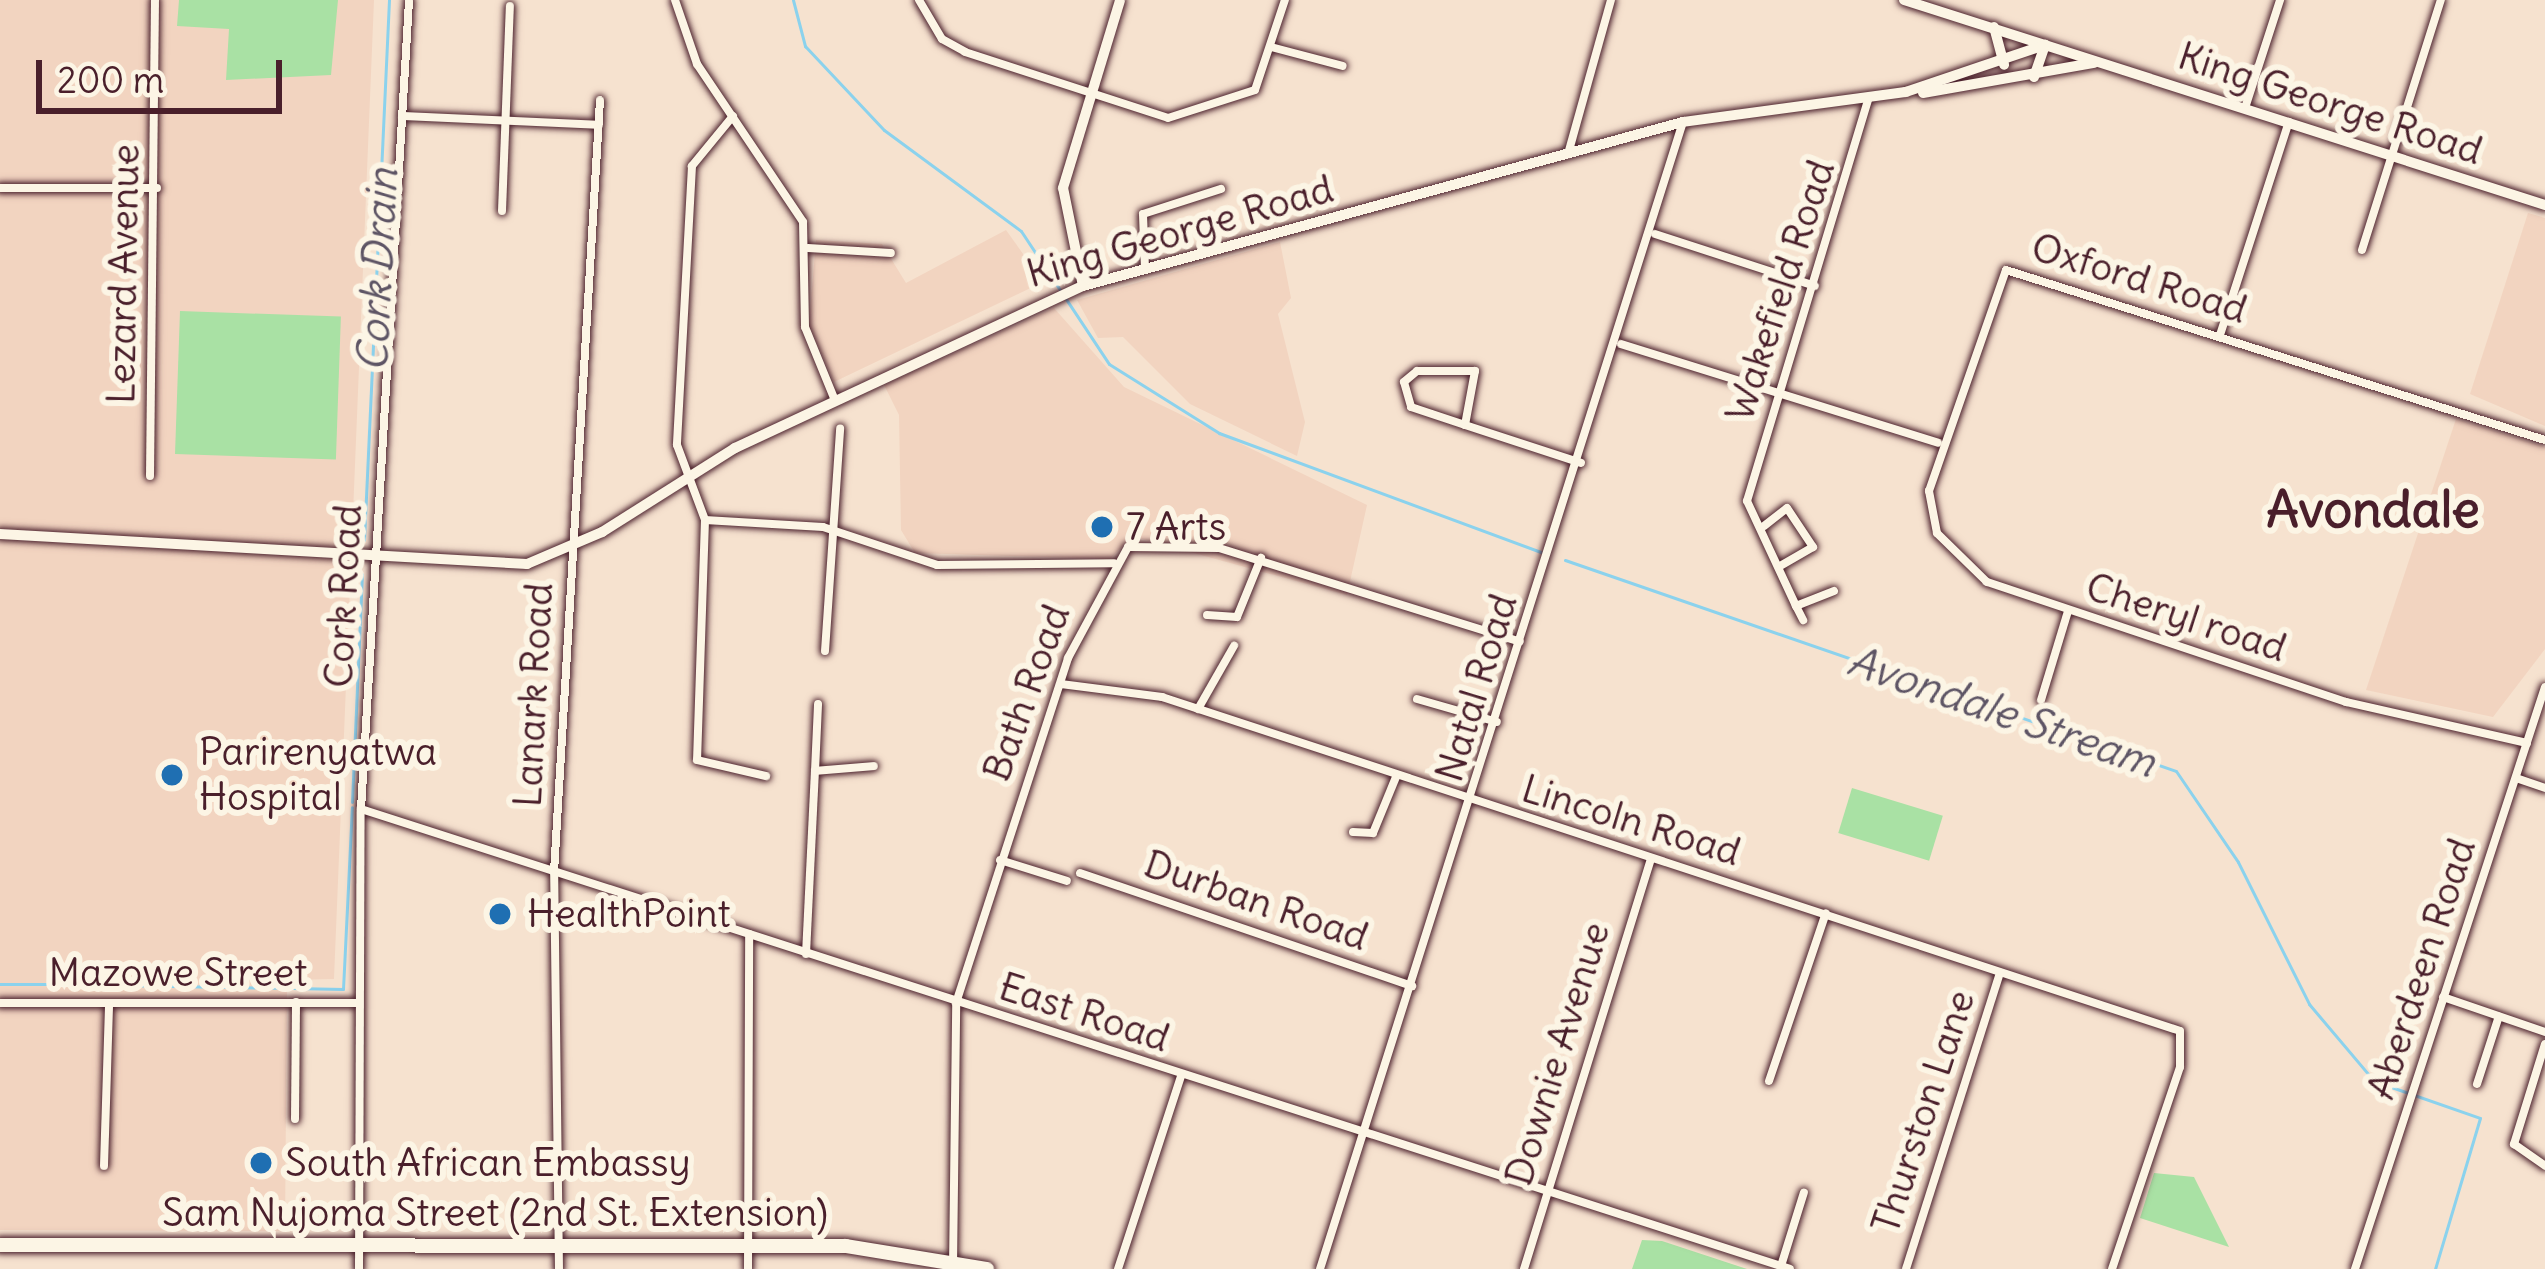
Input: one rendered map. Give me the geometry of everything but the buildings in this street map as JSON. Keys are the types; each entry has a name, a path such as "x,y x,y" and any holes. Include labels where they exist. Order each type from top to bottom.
{"highway":[{"name":"Sam Nujoma Street (2nd St. Extension)","path":"0,1245 750,1246 987,1269"}],"main road":[{"path":"1083,286 1063,188 1120,0"},
{"name":"King George Road","path":"1904,0 2545,205"},
{"path":"1994,27 2005,65"},
{"path":"2034,77 2045,45"},
{"name":"King George Road","path":"1906,92 2005,65 2045,45"},
{"name":"King George Road","path":"0,534 488,567 573,547 686,476 834,398 1083,286 1683,122 2034,77 2097,62"}],"street":[{"name":"Lezard Avenue","path":"150,476 157,188 155,0"},
{"name":"Cork Road","path":"359,1269 361,809 409,0"},
{"path":"675,0 688,46 803,222 808,248 805,327 834,398"},
{"path":"919,0 951,45 1168,118 1237,103 1255,90 1285,0"},
{"path":"1568,154 1611,0"},
{"path":"2245,108 2280,0"},
{"path":"2362,250 2441,0"},
{"path":"502,211 510,6"},
{"path":"1271,47 1343,66"},
{"name":"Wakefield Road","path":"1764,526 1747,501 1868,99"},
{"name":"Lanark Road","path":"559,1269 554,872 601,100"},
{"path":"403,116 599,125"},
{"path":"733,116 692,166 676,433 686,476 706,520 697,760 766,776"},
{"name":"Natal Road","path":"1320,1269 1361,1130 1473,804 1520,642 1621,344 1683,122"},
{"path":"2220,334 2289,122"},
{"path":"0,188 157,188"},
{"path":"1145,268 1144,214 1222,189"},
{"path":"1655,233 1815,286"},
{"path":"808,248 891,253"},
{"name":"Oxford Road","path":"1938,443 2006,270 2545,440"},
{"path":"1621,344 1938,443"},
{"path":"1465,425 1475,371 1418,371 1404,382 1405,404 1465,425 1581,463"},
{"path":"825,651 840,429"},
{"name":"Cheryl road","path":"1938,443 1929,491 1944,544 1987,582 2346,701 2527,743"},
{"path":"1780,566 1813,547 1787,508 1764,526 1796,607 1803,620"},
{"path":"706,520 834,530 926,564 1115,562 1161,540 1261,558 1520,642"},
{"path":"1207,615 1237,617 1261,558"},
{"name":"Bath Road","path":"952,1262 956,1003 1061,684 1115,562"},
{"path":"1796,607 1834,591"},
{"path":"2041,700 2068,611"},
{"path":"1198,709 1234,646"},
{"name":"Lincoln Road","path":"1061,684 1198,709 1473,804 1826,913 2180,1030 2180,1067 2112,1269"},
{"name":"Aberdeen Road","path":"2356,1269 2545,687"},
{"path":"1417,699 1497,722"},
{"path":"806,954 818,704"},
{"path":"815,771 874,766"},
{"path":"1353,832 1373,833 1396,777"},
{"path":"2516,778 2545,788"},
{"name":"East Road","path":"361,809 1786,1268"},
{"name":"Downie Avenue","path":"1524,1269 1651,858"},
{"path":"1000,860 1067,880"},
{"name":"Durban Road","path":"1080,873 1412,986"},
{"path":"1769,1081 1826,913"},
{"path":"748,1269 749,934"},
{"name":"Thurston Lane","path":"1906,1269 2000,973"},
{"path":"2443,998 2545,1032"},
{"name":"Mazowe Street","path":"0,1003 357,1003"},
{"path":"295,1119 296,1003"},
{"path":"104,1166 109,1005"},
{"path":"2477,1084 2499,1016"},
{"path":"2545,1044 2516,1153 2545,1166"},
{"path":"1118,1269 1181,1076"},
{"path":"1786,1268 1804,1192"}],"shaded area":[{"path":"0,0 374,0 334,979 287,980 285,1231 0,1230"},
{"path":"2528,213 2545,218 2545,426 2470,394"},
{"path":"1006,230 1043,282 834,382 809,325 816,240 882,244 906,283"},
{"path":"1280,242 1291,298 1278,314 1305,422 1297,456 1190,404 1123,337 1098,338 1077,300"},
{"path":"1054,308 1124,387 1367,505 1347,595 1132,536 1110,559 915,553 901,530 899,415 884,385"},
{"path":"2456,419 2545,447 2545,649 2493,717 2366,690"}],"green space":[{"path":"179,0 338,0 331,75 226,80 229,29 177,26"},
{"path":"180,311 341,317 336,460 175,454"},
{"path":"1852,788 1943,816 1929,861 1838,833"},
{"path":"2154,1173 2194,1177 2229,1247 2140,1218"},
{"path":"1642,1240 1662,1241 1747,1269 1632,1269"}],"waterway":[{"name":"Cork Drain","path":"364,540 389,0"},
{"name":"Avondale Stream","path":"793,0 805,46 884,130 1021,231 1109,364 1219,433 1541,552"},
{"name":"Avondale Stream","path":"1565,560 2176,771 2238,862 2309,1004 2374,1081 2480,1118 2435,1269"},
{"name":"Cork Drain","path":"352,802 362,574"},
{"name":"Cork Drain","path":"61,984 343,989 352,807"},
{"name":"Cork Drain","path":"0,984 49,984"}],"place":[{"name":"7 Arts","path":"1102,527"},
{"name":"Parirenyatwa Hospital","path":"172,775"},
{"name":"HealthPoint","path":"500,914"},
{"name":"South African Embassy","path":"261,1163"}],"district":[{"name":"Avondale","path":"2373,509"}]}
